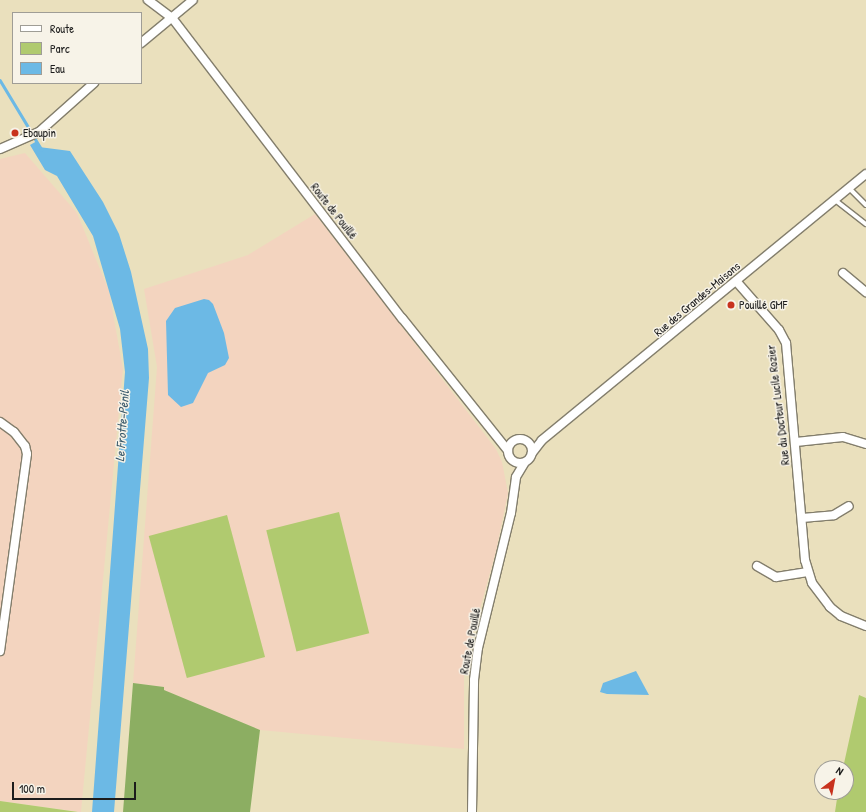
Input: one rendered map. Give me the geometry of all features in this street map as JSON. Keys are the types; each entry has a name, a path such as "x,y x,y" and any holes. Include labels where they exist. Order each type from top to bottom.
{"street":[{"name":"Route de Pouillé","path":"148,0 173,19 399,314 500,439 508,451"},
{"path":"142,42 173,19 193,0"},
{"path":"0,149 28,139 42,129 93,84"},
{"name":"Rue des Grandes-Maisons","path":"532,453 542,440 866,174"},
{"path":"843,273 866,292"},
{"name":"Rue du Docteur Lucile Rozier","path":"736,281 779,330 786,343 808,572 820,597 830,607 841,616 866,626"},
{"path":"0,422 14,432 25,446 27,454 0,651"},
{"path":"796,442 843,437 866,444"},
{"path":"500,439 513,441 521,439 528,442 542,440"},
{"path":"513,441 508,451 512,460 518,463 525,462 532,453 528,442"},
{"name":"Route de Pouillé","path":"512,460 516,477"},
{"name":"Route de Pouillé","path":"472,812 475,674 516,477 525,462"},
{"path":"802,518 834,515 849,506"},
{"path":"757,566 776,577 808,572"}],"lane":[{"path":"849,188 866,206"},
{"path":"835,200 866,224"}],"shaded area":[{"path":"25,153 77,213 109,291 123,369 81,812 0,801 0,159"},
{"path":"315,214 496,449 502,462 508,493 496,551 472,638 468,669 464,670 464,749 260,730 164,690 164,687 133,683 157,367 144,289 248,255"}],"green space":[{"path":"339,512 369,633 296,651 266,530"},
{"path":"227,515 265,657 187,678 149,536"},
{"path":"133,683 164,687 164,690 260,730 250,812 123,812"},
{"path":"859,695 866,698 866,812 835,812 837,800 854,800 854,760 845,760"},
{"path":"0,801 78,812 0,812"}],"water":[{"path":"37,141 39,147 70,151 103,202 119,234 131,272 148,349 149,378 114,812 92,812 125,372 120,329 93,236 57,176 45,170 30,145"},
{"path":"204,299 209,300 213,304 224,333 229,358 225,365 208,373 193,403 181,407 168,395 166,321 175,308"},
{"path":"636,671 649,695 607,694 600,692 603,683"}],"waterway":[{"name":"Le Frotte-Pénil","path":"0,80 32,133"},
{"name":"Le Frotte-Pénil","path":"34,137 42,150"}],"place":[{"name":"Ebaupin","path":"15,133"},
{"name":"Pouillé GMF","path":"731,305"}]}
